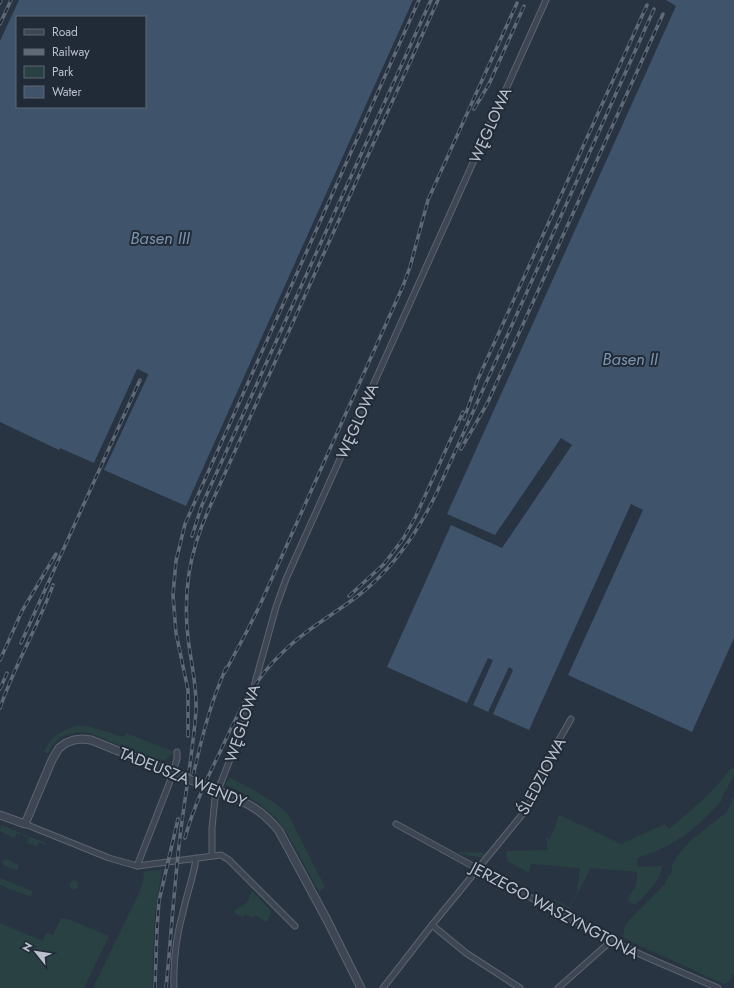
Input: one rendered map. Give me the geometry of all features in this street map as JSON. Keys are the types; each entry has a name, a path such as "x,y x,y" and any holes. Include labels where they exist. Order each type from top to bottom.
{"street":[{"name":"WĘGLOWA","path":"212,855 212,828 216,798 243,726 276,607 286,579 546,0"},
{"name":"ŚLEDZIOWA","path":"383,988 528,807 556,745 571,719"},
{"name":"TADEUSZA WENDY","path":"25,824 56,752 59,748 70,741 82,738 91,740 255,807 273,823 278,831 327,920 361,988"},
{"path":"137,866 169,784 177,759 177,752"},
{"path":"0,815 109,858 137,866 221,855 225,857 295,926"},
{"name":"JERZEGO WASZYNGTONA","path":"396,824 611,941 718,988"},
{"path":"174,988 175,947 178,930 195,870 196,858"},
{"path":"432,925 466,953 520,988"},
{"path":"558,988 611,941"}],"green space":[{"path":"77,726 88,726 124,737 126,733 174,752 165,760 153,759 90,733 77,732 70,733 60,738 51,747 48,753 44,752 51,741 58,734"},
{"path":"730,769 734,769 734,776 722,797 722,800 701,822 672,843 637,858 638,867 662,866 656,882 635,905 627,900 636,885 637,872 591,868 569,909 553,900 554,899 569,907 577,892 580,868 531,864 529,873 507,861 506,851 548,850 546,837 550,839 559,815 592,830 593,829 593,831 621,844 665,824 669,829 710,793"},
{"path":"229,777 267,798 288,814 325,887 319,892 287,833 274,816 236,789 226,785"},
{"path":"734,797 734,974 729,982 724,984 623,937 625,926 631,918 664,885 669,875 671,875 672,866 678,855 690,841 727,812"},
{"path":"1,825 21,833 20,835 17,833 14,838 0,831"},
{"path":"23,834 46,843 46,845 39,842 37,846 27,843 29,837 23,836"},
{"path":"458,852 486,853 486,855 483,858 461,854"},
{"path":"6,859 18,865 18,869 16,870 3,865 2,861"},
{"path":"162,869 155,913 152,988 93,988 138,895 143,882 144,872"},
{"path":"0,878 32,891 31,897 0,885"},
{"path":"74,880 79,885 74,890 69,885"},
{"path":"252,891 271,911 267,922 254,915 253,918 245,914 244,917 234,913 235,910 247,903"},
{"path":"61,919 68,919 109,936 84,988 0,988 0,923 43,941 46,933 53,935"}],"water":[{"name":"Basen III","path":"19,0 413,0 186,506 104,470 148,375 138,369 94,463 60,448 59,450 0,422 0,41"},
{"name":"Basen II","path":"666,0 734,0 734,638 692,732 568,675 643,510 631,504 529,730 493,714 513,670 509,667 488,712 473,705 493,660 488,658 467,703 387,667 451,525 502,548 572,445 561,438 495,535 447,514 676,6"}],"pier":[{"path":"137,369 148,374 104,467 146,375 138,371 96,463 94,463"}],"railway":[{"path":"0,24 11,0"},
{"path":"188,736 188,690 176,633 173,595 176,561 185,524 419,0"},
{"path":"192,536 202,505 431,0"},
{"path":"166,988 178,856 196,710 195,683 188,638 186,605 189,573 196,543 208,511 438,0"},
{"path":"225,672 260,605 403,286 410,267 428,200 517,3"},
{"path":"464,419 478,379 647,5"},
{"path":"474,109 489,84 524,6"},
{"path":"185,838 196,805 210,773 239,713 261,677 270,665 298,638 359,595 383,573 404,548 430,507 654,9"},
{"path":"461,449 487,404 663,14"},
{"path":"21,643 140,380"},
{"path":"349,596 384,564 403,539 415,518 463,412"},
{"path":"0,660 22,611 56,554"},
{"path":"0,708 12,677 53,585"},
{"path":"193,776 207,721 215,695 226,668"},
{"path":"0,689 7,673"},
{"path":"155,988 159,901 178,819"}]}
